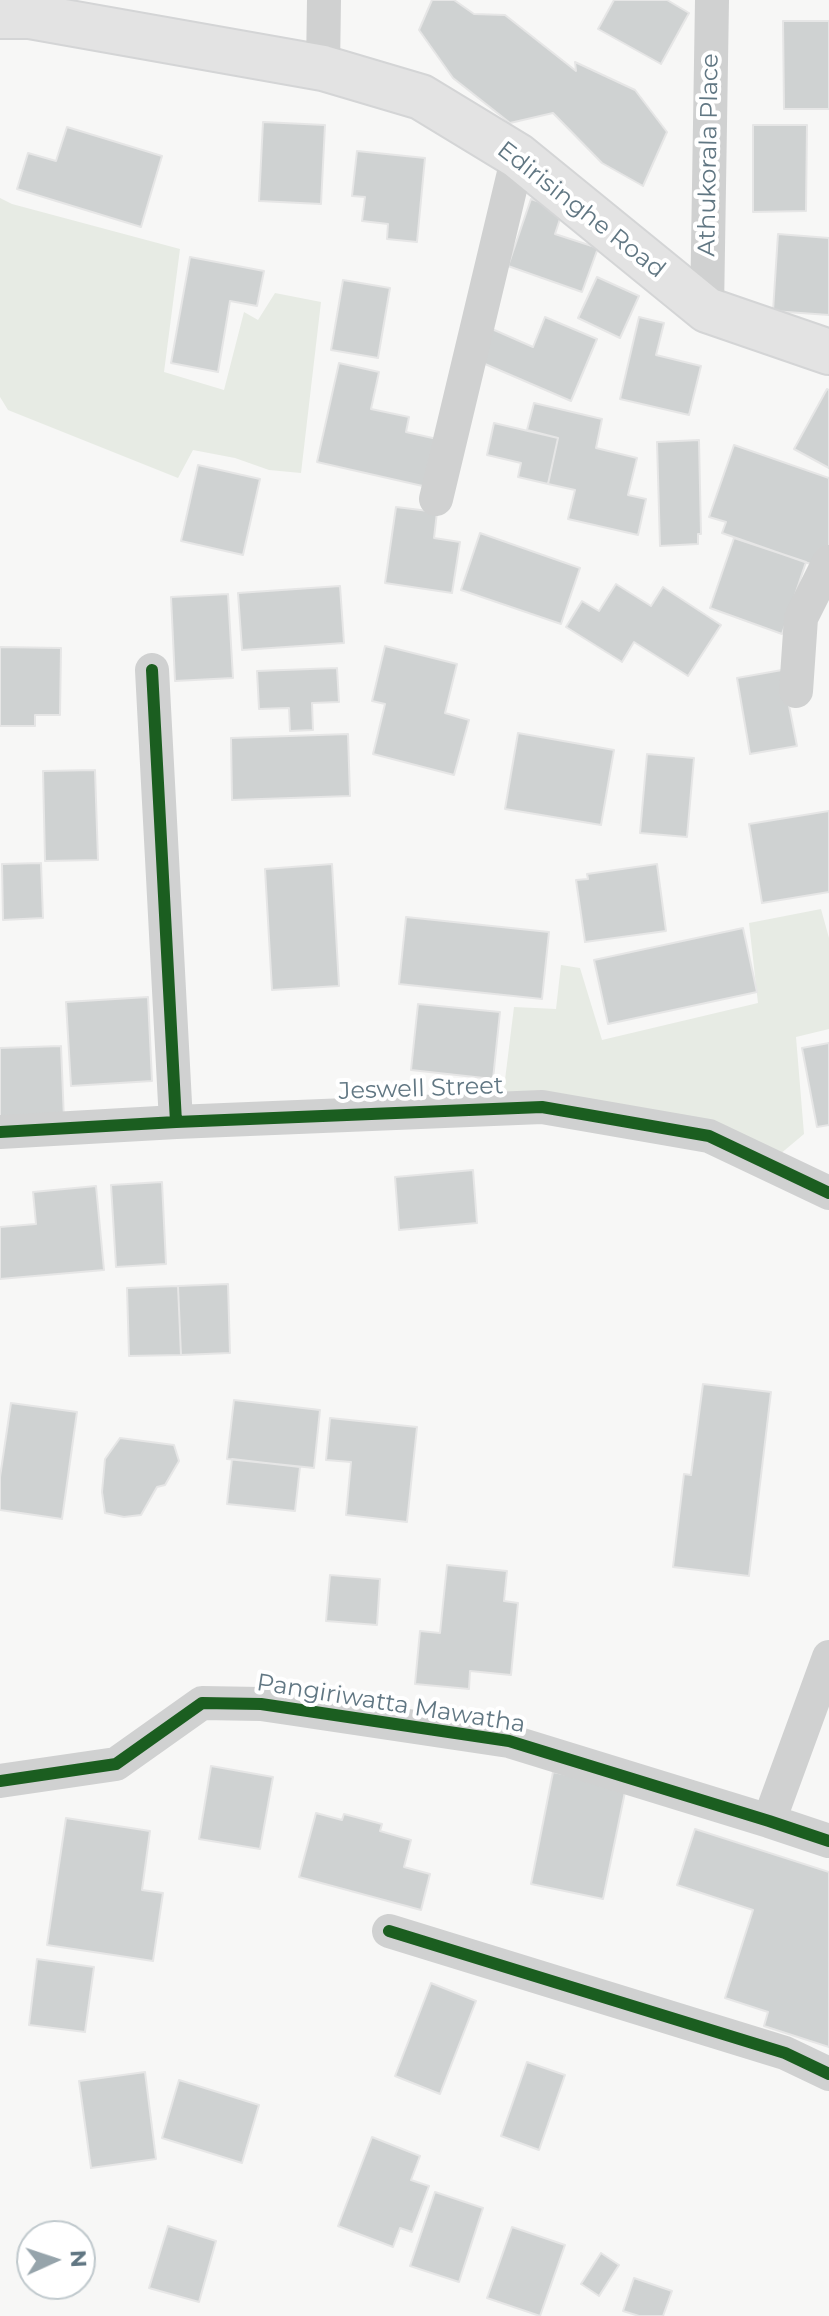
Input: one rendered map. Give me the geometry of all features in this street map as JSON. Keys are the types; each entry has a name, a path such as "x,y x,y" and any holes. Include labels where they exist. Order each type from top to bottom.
{"main road":[{"name":"Edirisinghe Road","path":"22,11 323,68 421,97 518,156 707,310 829,352"}],"street":[{"path":"323,68 324,0"},
{"name":"Athukorala Place","path":"707,310 712,0"},
{"path":"436,499 518,156"},
{"path":"796,691 801,618 829,562"},
{"path":"152,670 176,1122"},
{"name":"Jeswell Street","path":"0,1132 542,1107 709,1136 829,1193"},
{"path":"769,1821 829,1657"},
{"name":"Pangiriwatta Mawatha","path":"0,1781 116,1764 202,1703 261,1704 509,1741 829,1841"},
{"path":"389,1931 785,2053 829,2074"}],"shaded area":[{"path":"0,198 12,204 180,249 164,372 224,390 244,312 258,320 275,293 321,302 301,473 269,470 235,458 193,450 178,478 8,410 0,397"},
{"path":"821,909 829,938 829,1029 796,1037 804,1134 779,1155 503,1096 514,1007 556,1009 561,965 580,968 602,1040 758,1003 749,923"}],"building":[{"path":"432,0 454,0 474,14 505,15 576,71 575,62 635,90 667,132 643,186 602,163 553,113 510,123 453,78 419,30"},
{"path":"614,0 667,0 689,13 661,64 598,29"},
{"path":"783,21 829,21 829,109 784,109"},
{"path":"263,122 325,125 321,204 259,201"},
{"path":"753,125 807,125 806,211 753,212"},
{"path":"67,127 162,156 141,227 17,189 28,153 56,161"},
{"path":"357,151 425,158 417,242 387,239 388,224 362,221 365,197 352,196"},
{"path":"531,199 563,210 555,234 598,248 582,292 508,266"},
{"path":"778,234 829,238 829,315 773,311"},
{"path":"190,257 264,271 257,306 230,301 218,372 171,363"},
{"path":"597,277 639,296 620,338 578,318"},
{"path":"343,280 390,288 378,358 331,350"},
{"path":"545,317 597,339 571,401 478,361 492,329 533,347"},
{"path":"639,317 664,323 656,355 701,366 689,415 620,399"},
{"path":"339,363 379,372 371,409 409,417 406,432 437,439 427,487 317,462"},
{"path":"829,390 829,468 794,449"},
{"path":"534,403 602,419 596,448 637,458 628,495 646,499 638,535 568,519 575,490 548,484 558,438 527,430"},
{"path":"494,423 558,438 548,484 518,477 521,463 487,455"},
{"path":"699,440 701,534 698,534 698,544 660,546 657,442"},
{"path":"734,445 829,478 829,548 822,568 722,533 726,522 709,517"},
{"path":"198,465 260,479 243,555 181,541"},
{"path":"396,507 437,512 434,538 460,542 452,593 385,583"},
{"path":"480,533 580,568 561,624 461,590"},
{"path":"734,538 806,562 782,634 710,608"},
{"path":"616,584 651,606 663,587 721,625 688,676 634,642 622,662 566,627 582,601 599,611"},
{"path":"340,586 344,643 242,650 238,593"},
{"path":"228,594 233,678 175,681 171,597"},
{"path":"385,646 457,664 445,713 469,720 454,775 373,754 385,704 372,701"},
{"path":"0,647 61,648 60,715 35,715 35,726 0,726"},
{"path":"337,668 339,702 312,703 313,730 290,731 289,708 259,709 257,671"},
{"path":"782,670 797,746 750,754 737,678"},
{"path":"518,733 614,750 601,825 505,809"},
{"path":"348,734 350,796 232,800 231,738"},
{"path":"647,754 694,758 687,837 640,833"},
{"path":"95,770 98,860 45,861 43,771"},
{"path":"829,811 829,892 762,903 749,824"},
{"path":"41,863 43,918 3,920 2,864"},
{"path":"332,864 339,986 272,990 265,869"},
{"path":"657,864 666,931 585,942 576,880 588,879 587,874"},
{"path":"406,917 549,932 542,999 399,984"},
{"path":"743,928 757,992 608,1024 594,960"},
{"path":"148,997 152,1081 71,1086 66,1002"},
{"path":"418,1004 500,1012 493,1079 411,1070"},
{"path":"829,1043 829,1125 817,1127 802,1048"},
{"path":"61,1046 64,1120 0,1123 0,1048"},
{"path":"473,1170 477,1223 399,1230 395,1177"},
{"path":"162,1182 166,1264 116,1267 111,1185"},
{"path":"96,1186 104,1270 0,1279 0,1227 36,1224 33,1192"},
{"path":"228,1284 230,1353 181,1355 178,1286"},
{"path":"178,1286 181,1355 129,1356 127,1288"},
{"path":"703,1384 771,1392 749,1576 673,1567 684,1474 691,1475"},
{"path":"234,1400 320,1410 314,1468 227,1459"},
{"path":"11,1403 77,1412 62,1519 0,1510 0,1477"},
{"path":"330,1418 417,1427 407,1522 346,1515 351,1462 326,1460"},
{"path":"120,1438 174,1445 179,1461 165,1485 157,1487 141,1515 124,1517 105,1513 102,1492 105,1459"},
{"path":"232,1459 300,1467 295,1511 227,1504"},
{"path":"447,1565 507,1571 504,1601 518,1603 511,1675 470,1671 469,1689 415,1684 420,1631 440,1633"},
{"path":"330,1575 380,1579 377,1625 326,1621"},
{"path":"211,1766 273,1777 260,1849 199,1839"},
{"path":"553,1772 626,1787 603,1899 531,1884"},
{"path":"316,1813 342,1820 344,1814 382,1824 380,1831 411,1840 404,1867 430,1874 421,1910 299,1877"},
{"path":"66,1818 150,1831 142,1890 163,1893 153,1961 47,1945"},
{"path":"695,1829 829,1872 829,2047 764,2026 768,2012 725,1998 753,1910 677,1885"},
{"path":"37,1959 94,1967 85,2032 29,2025"},
{"path":"431,1983 476,2001 440,2094 395,2076"},
{"path":"527,2062 565,2075 539,2150 501,2136"},
{"path":"145,2072 156,2159 91,2168 79,2081"},
{"path":"179,2080 259,2105 242,2163 162,2138"},
{"path":"372,2137 420,2156 411,2180 429,2186 412,2232 400,2228 393,2247 338,2226"},
{"path":"435,2192 483,2208 459,2282 410,2266"},
{"path":"168,2226 216,2241 199,2302 149,2288"},
{"path":"512,2227 565,2245 540,2316 487,2298"},
{"path":"601,2253 619,2265 599,2296 581,2284"},
{"path":"634,2278 672,2291 663,2316 639,2316 623,2311"}],"cycle path":[{"path":"152,670 176,1122"},
{"path":"0,1132 542,1107 709,1136 829,1193"},
{"path":"0,1781 116,1764 202,1703 261,1704 509,1741 829,1841"},
{"path":"389,1931 785,2053 829,2074"}]}
